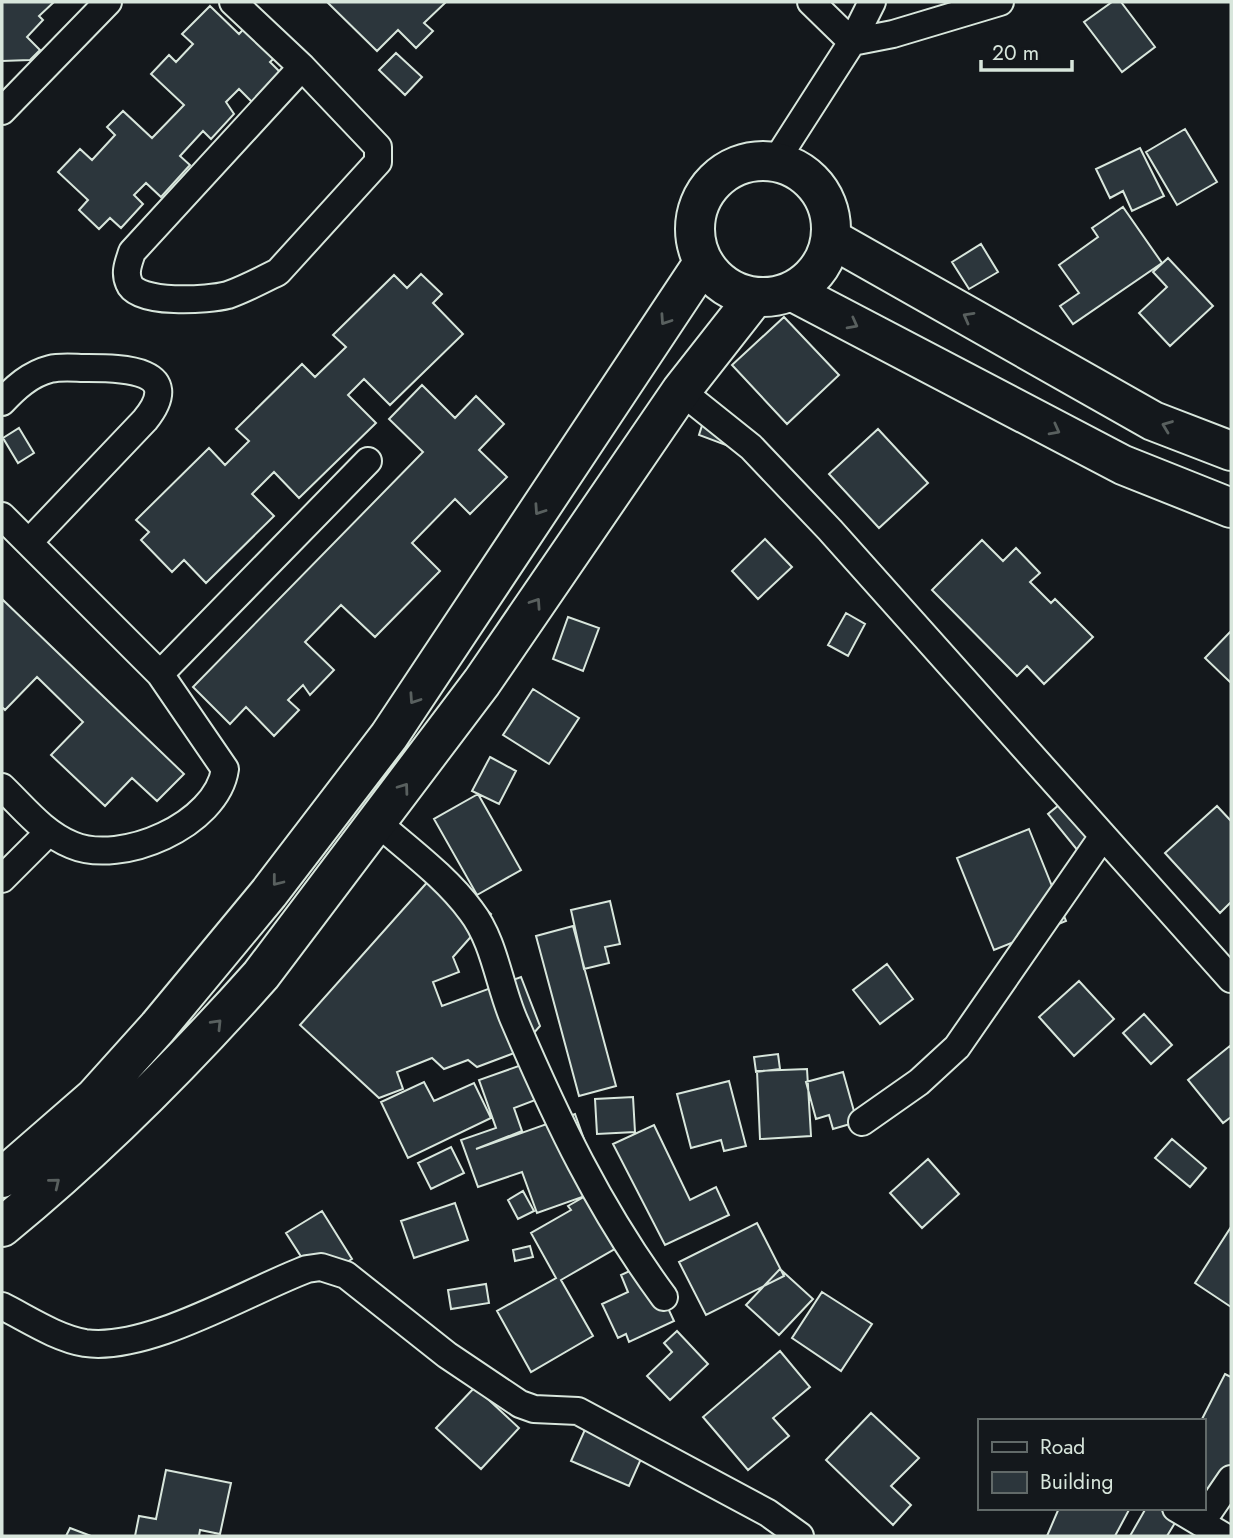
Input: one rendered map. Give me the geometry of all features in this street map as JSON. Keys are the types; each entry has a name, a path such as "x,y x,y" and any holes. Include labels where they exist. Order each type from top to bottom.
{"street":[{"path":"2,111 108,2"},
{"path":"233,2 302,67 378,147 376,166 278,272 226,295 191,301 136,293 129,285 126,269 132,251 302,67"},
{"path":"811,2 852,42"},
{"path":"852,42 893,34 1000,2"},
{"path":"775,162 852,42 868,4 893,34"},
{"path":"755,161 775,162 795,169 812,181 825,198 831,218 832,239 825,261 811,279 793,292 754,298 733,292 716,280 703,263 696,245 694,226 698,207 707,190 720,176 737,166 755,161"},
{"path":"832,239 1153,421 1231,451"},
{"path":"2,1178 94,1097 158,1027 269,892 390,736 703,263"},
{"path":"793,292 1122,465 1229,509"},
{"path":"2,1227 67,1173 222,1019 261,975 482,682 681,391 754,298"},
{"path":"2,402 27,378 51,368 123,368 141,371 153,379 157,388 153,410 145,420 30,541"},
{"path":"681,391 751,447 1231,979"},
{"path":"160,674 368,461"},
{"path":"2,516 30,541 160,674 225,769 223,780 215,792 200,813 186,824 162,837 99,852 74,846 48,833 2,787"},
{"path":"378,823 451,888 473,913 484,934 511,1013 585,1175 634,1256 664,1297"},
{"path":"2,879 48,833"},
{"path":"862,1122 919,1082 957,1046 1103,836"},
{"path":"2,1306 66,1338 108,1345 163,1330 306,1269 332,1269 346,1275 447,1355 508,1397 534,1409 578,1411 768,1514 800,1536"},
{"path":"1179,1510 1212,1530 1231,1479"}],"building":[{"path":"2,2 54,2 39,16 43,20 27,37 40,50 30,60 2,61"},
{"path":"327,2 446,2 424,23 433,31 416,48 398,30 377,51"},
{"path":"1112,2 1121,2 1155,47 1122,72 1084,22"},
{"path":"210,6 239,34 251,21 282,51 270,62 280,72 252,102 239,89 226,102 234,114 211,139 203,131 180,156 190,165 161,197 146,183 134,195 143,204 121,228 110,218 99,229 79,210 88,200 58,172 80,149 92,160 115,135 107,127 123,111 152,138 184,105 151,74 169,55 176,62 193,44 182,34"},
{"path":"396,53 422,77 405,95 379,70"},
{"path":"1185,129 1217,182 1177,205 1146,152"},
{"path":"1140,148 1164,196 1132,211 1123,191 1110,198 1096,169"},
{"path":"1123,207 1162,263 1073,324 1060,306 1079,293 1059,265 1098,237 1092,228"},
{"path":"981,244 998,272 969,289 952,262"},
{"path":"1168,258 1213,306 1170,346 1139,313 1167,287 1153,272"},
{"path":"421,274 442,294 433,303 463,334 390,405 364,379 348,395 376,423 299,498 274,472 252,494 274,516 206,583 184,560 172,572 141,540 149,532 136,520 209,448 225,465 249,441 236,429 302,364 315,377 346,347 333,335 394,275 407,288"},
{"path":"784,317 839,375 787,424 732,365"},
{"path":"422,385 455,418 476,396 504,424 479,450 507,477 470,514 455,499 412,543 440,571 375,637 341,605 305,642 334,670 310,695 303,685 288,700 299,710 274,736 246,707 230,724 193,687 423,452 389,419"},
{"path":"706,413 731,447 699,435"},
{"path":"19,428 34,453 18,463 3,438"},
{"path":"878,429 928,483 879,528 829,474"},
{"path":"765,539 792,567 758,599 732,571"},
{"path":"982,540 1003,561 1016,548 1040,573 1030,582 1051,603 1055,599 1093,637 1044,684 1027,666 1017,676 932,590"},
{"path":"2,599 184,774 157,801 132,778 105,806 51,755 83,722 37,677 5,710 2,707"},
{"path":"846,613 865,624 848,656 828,645"},
{"path":"568,617 599,628 583,671 553,659"},
{"path":"1231,631 1231,683 1205,658"},
{"path":"533,689 579,718 549,764 503,735"},
{"path":"490,757 516,771 499,804 472,791"},
{"path":"478,794 521,870 477,895 434,819"},
{"path":"1070,796 1105,839 1083,857 1048,814"},
{"path":"1217,806 1231,821 1231,902 1220,913 1165,853"},
{"path":"1029,829 1066,921 994,950 957,858"},
{"path":"439,869 491,914 453,957 459,972 433,982 442,1006 521,977 540,1026 517,1052 477,1067 468,1060 444,1069 432,1058 397,1072 403,1089 379,1098 300,1025"},
{"path":"610,901 620,944 605,947 609,963 584,969 571,910"},
{"path":"573,926 616,1086 579,1096 536,936"},
{"path":"887,964 913,999 880,1024 853,990"},
{"path":"1079,981 1114,1019 1074,1056 1039,1017"},
{"path":"1144,1014 1172,1045 1151,1064 1123,1033"},
{"path":"1231,1045 1231,1117 1223,1123 1188,1080"},
{"path":"778,1054 780,1069 756,1072 754,1057"},
{"path":"533,1061 546,1096 514,1108 522,1131 476,1149 575,1114 602,1190 537,1213 522,1172 478,1187 461,1140 496,1128 479,1080"},
{"path":"807,1069 811,1136 760,1139 757,1071"},
{"path":"843,1072 857,1122 833,1129 829,1115 816,1119 806,1082"},
{"path":"729,1081 746,1146 724,1151 721,1140 691,1148 677,1094"},
{"path":"424,1082 434,1101 474,1083 491,1118 408,1158 381,1102"},
{"path":"633,1097 635,1132 597,1134 595,1099"},
{"path":"654,1125 690,1200 716,1187 729,1215 665,1245 613,1144"},
{"path":"1172,1139 1206,1168 1190,1187 1155,1158"},
{"path":"451,1147 464,1173 431,1189 418,1163"},
{"path":"928,1159 959,1194 922,1228 890,1193"},
{"path":"603,1186 632,1239 561,1280 593,1336 531,1372 497,1311 556,1278 531,1233 571,1210 568,1206"},
{"path":"523,1191 534,1211 518,1219 508,1200"},
{"path":"455,1203 468,1240 414,1258 401,1221"},
{"path":"322,1211 352,1259 316,1280 286,1233"},
{"path":"757,1223 784,1276 706,1315 679,1262"},
{"path":"1231,1227 1231,1307 1195,1283"},
{"path":"530,1246 533,1257 515,1261 513,1250"},
{"path":"647,1263 674,1321 629,1342 626,1334 618,1338 602,1304 628,1292 621,1275"},
{"path":"780,1269 813,1299 779,1335 746,1305"},
{"path":"486,1284 489,1303 451,1309 448,1290"},
{"path":"822,1292 872,1324 841,1371 792,1338"},
{"path":"677,1331 708,1364 670,1400 647,1376 672,1352 664,1343"},
{"path":"780,1351 810,1387 773,1418 789,1436 748,1470 703,1417"},
{"path":"1225,1374 1231,1377 1231,1498 1205,1504 1205,1419 1202,1419"},
{"path":"475,1387 519,1428 481,1469 436,1428"},
{"path":"871,1413 919,1458 891,1486 911,1505 893,1525 826,1460"},
{"path":"591,1416 634,1434 626,1452 641,1459 629,1486 571,1461"},
{"path":"166,1470 231,1483 220,1534 200,1530 199,1536 135,1536 139,1516 156,1519"},
{"path":"1058,1510 1129,1510 1115,1536 1047,1536"},
{"path":"1145,1510 1165,1510 1178,1518 1167,1536 1130,1536"},
{"path":"70,1528 91,1536 66,1536"}]}
